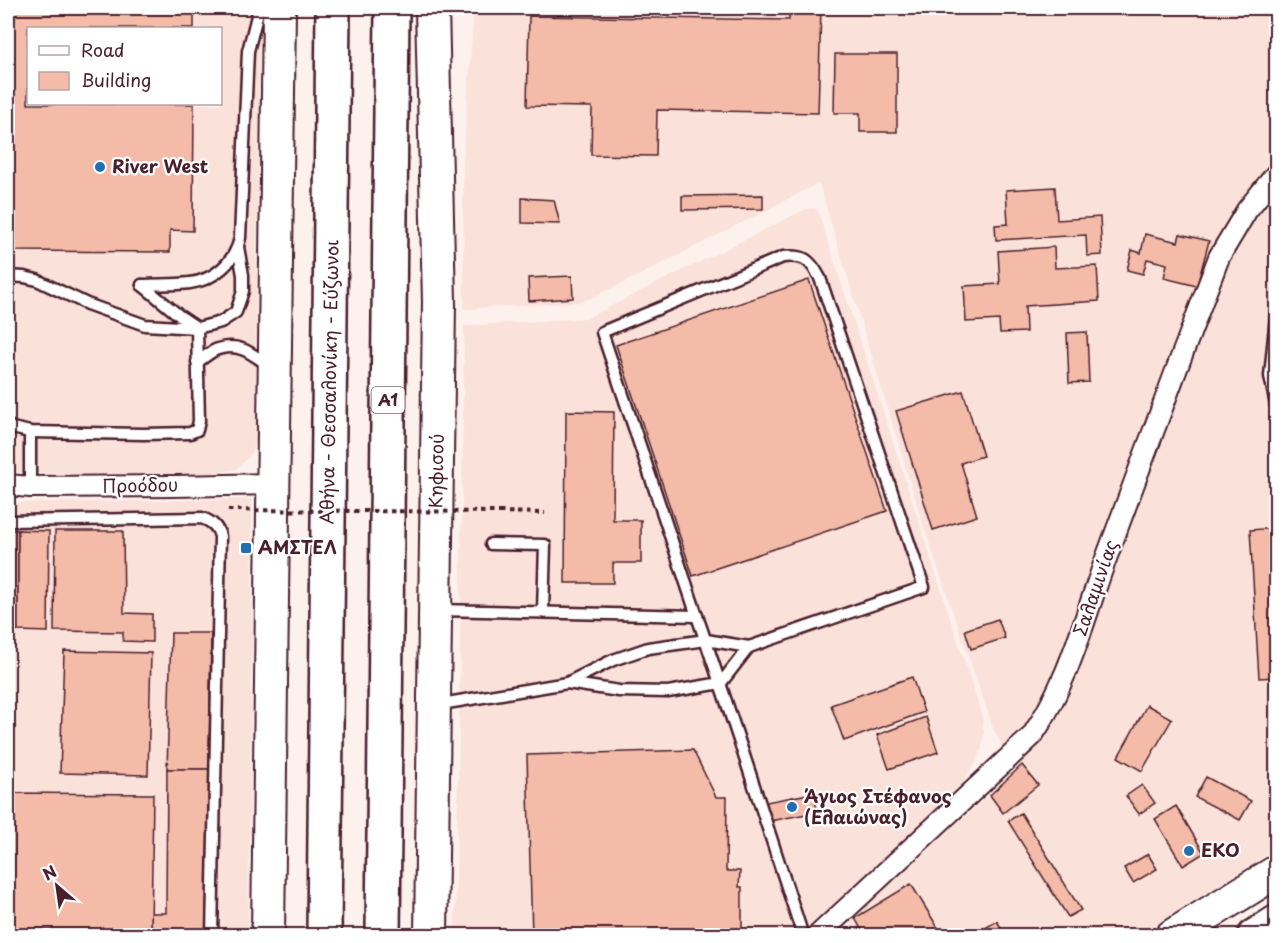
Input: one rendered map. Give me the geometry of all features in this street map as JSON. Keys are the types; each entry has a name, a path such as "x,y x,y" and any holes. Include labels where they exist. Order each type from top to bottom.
{"highway":[{"name":"Αθήνα - Θεσσαλονίκη - Εύζωνοι","path":"324,936 333,8"},
{"name":"Α1","path":"383,936 392,8"}],"main road":[{"path":"264,922 275,370 279,8"},
{"name":"Κηφισού","path":"431,936 439,302 432,8"},
{"path":"1172,936 1276,872"}],"street":[{"name":"Σαλαμινίας","path":"817,936 1032,736 1046,714 1068,669 1103,567 1219,257 1247,210 1276,174"},
{"name":"Προόδου","path":"8,485 30,487 273,484"}],"lane":[{"path":"197,328 142,285 191,283 206,279 228,264 238,248 248,51 259,8"},
{"path":"8,276 37,280 87,304 145,325 197,328 221,322 236,312 243,291 243,275 238,248"},
{"path":"434,706 567,683 613,660 648,648 706,640 749,647 924,587 820,278 815,267 807,259 796,256 783,257 602,332 697,616 706,640 721,682 803,936"},
{"path":"1276,316 1270,376 1276,405"},
{"path":"8,425 30,432 144,434 190,433 197,430 199,421 197,328"},
{"path":"197,362 216,349 236,346 275,370"},
{"path":"30,432 30,487"},
{"path":"8,521 202,518 214,524 218,529 220,548 213,936"},
{"path":"491,544 544,545 543,611"},
{"path":"435,610 697,616"},
{"path":"567,683 619,691 668,692 721,682 749,647"}],"path":[{"path":"228,510 545,513"}],"shaded area":[{"path":"8,8 260,8 256,304 257,436 252,453 235,470 206,473 8,472"},
{"path":"474,8 1276,8 1276,849 1141,935 859,935 850,921 1015,771 993,728 926,534 819,183 632,279 582,302 464,309 463,162"},
{"path":"815,208 819,214 982,716 984,733 982,748 975,764 960,786 800,935 455,936 464,326 587,318 806,209"},
{"path":"252,499 248,935 8,935 8,503"}],"building":[{"name":"River West","path":"8,8 194,8 194,27 27,27 27,105 194,105 193,231 170,230 170,252 8,251"},
{"path":"789,8 821,8 818,113 657,110 656,156 591,155 592,107 527,106 529,16 789,20"},
{"path":"949,8 949,9 919,9"},
{"path":"835,54 897,54 897,132 860,132 860,113 834,113"},
{"path":"1055,187 1057,220 1100,217 1102,255 1087,256 1086,235 996,240 995,225 1008,224 1006,190"},
{"path":"763,195 763,209 682,210 682,196"},
{"path":"522,198 554,200 560,224 522,223"},
{"path":"1145,234 1178,242 1180,234 1209,241 1197,286 1164,278 1167,264 1147,259 1143,274 1127,270 1132,250 1141,253"},
{"path":"1054,247 1055,268 1097,266 1099,301 1025,306 1026,332 1000,333 999,320 966,322 964,286 1000,284 998,251"},
{"path":"572,276 573,298 529,301 528,278"},
{"path":"809,280 887,511 693,576 616,345"},
{"path":"1087,332 1089,382 1069,383 1067,333"},
{"path":"963,391 983,456 961,463 977,516 933,530 896,411"},
{"path":"566,411 614,412 613,520 641,520 641,563 613,563 613,583 565,583"},
{"path":"1276,528 1276,677 1259,678 1250,530"},
{"path":"8,530 18,530 18,631 8,631"},
{"path":"18,530 49,531 48,632 18,631"},
{"path":"55,531 123,531 124,613 152,614 152,642 123,641 123,632 54,631"},
{"path":"998,619 1005,638 971,649 965,630"},
{"path":"171,633 211,633 209,769 167,769"},
{"path":"64,651 151,653 148,775 60,773"},
{"path":"912,677 924,712 844,741 831,705"},
{"path":"1147,705 1172,719 1142,771 1118,757"},
{"path":"926,717 938,752 889,769 877,735"},
{"path":"693,750 716,797 727,797 726,871 740,871 742,936 532,936 527,755"},
{"path":"1022,765 1038,785 1003,813 990,795"},
{"path":"167,769 209,769 206,931 151,931 151,913 166,913"},
{"path":"1206,777 1251,801 1240,820 1195,797"},
{"path":"1142,785 1155,803 1139,814 1126,796"},
{"path":"8,793 153,794 151,931 8,930"},
{"name":"Άγιος Στέφανος (Ελαιώνας)","path":"814,793 817,812 770,821 766,802"},
{"path":"1176,806 1204,853 1183,866 1155,819"},
{"path":"1021,813 1081,910 1068,917 1008,821"},
{"path":"1148,854 1157,869 1133,883 1124,868"},
{"path":"911,884 943,936 865,936 855,918"},
{"path":"997,921 1006,936 972,936"},
{"path":"8,930 151,931 151,936 8,936"}],"place":[{"name":"River West","path":"100,167"},
{"name":"ΑΜΣΤΕΛ","path":"246,548"},
{"name":"Άγιος Στέφανος (Ελαιώνας)","path":"792,807"},
{"name":"EKO","path":"1189,851"}]}
